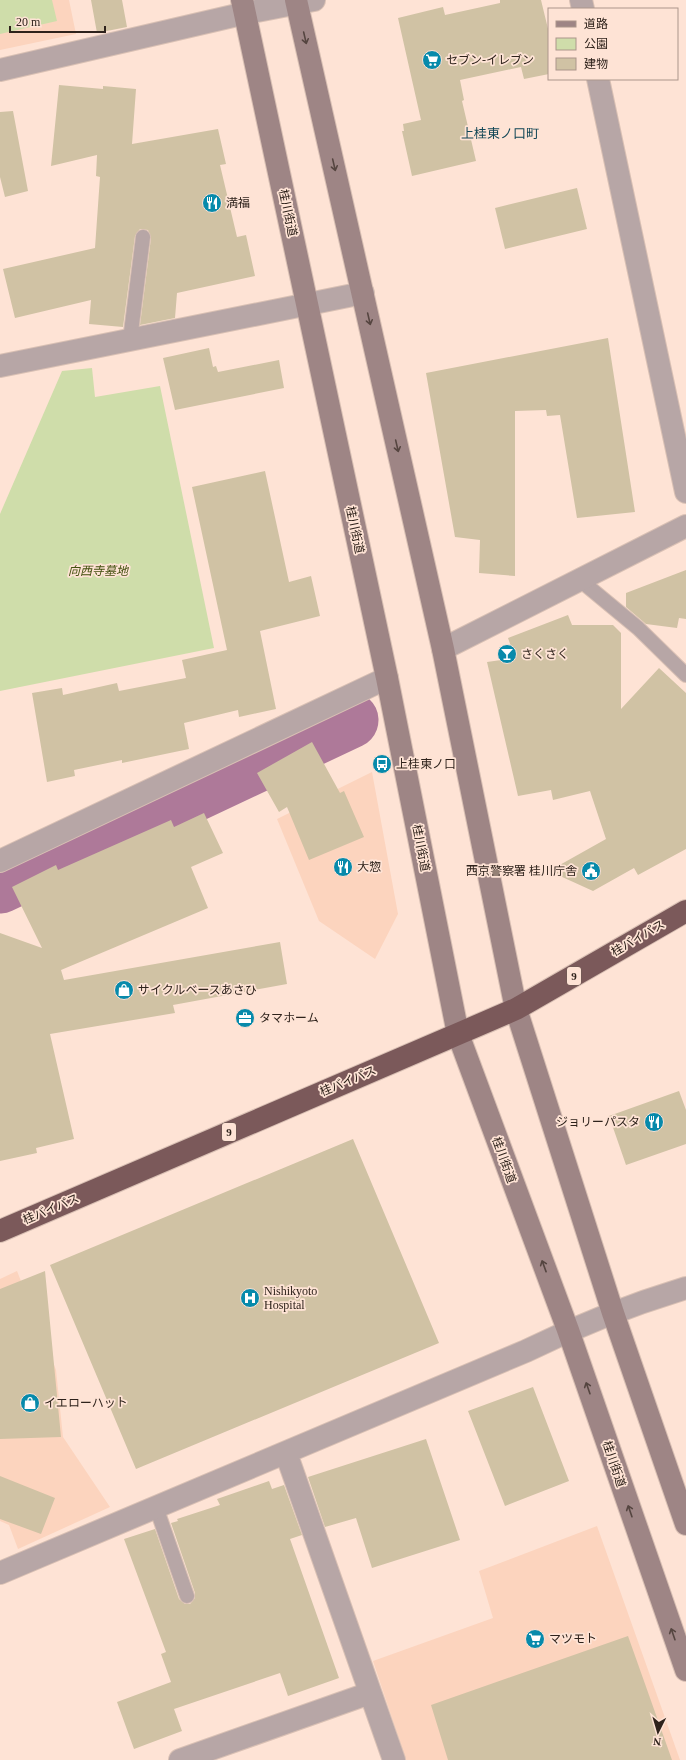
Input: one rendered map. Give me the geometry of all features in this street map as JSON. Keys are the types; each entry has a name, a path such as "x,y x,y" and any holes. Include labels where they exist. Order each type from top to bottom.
{"highway":[{"name":"桂バイパス","path":"0,1231 516,1009 686,911"}],"street":[{"path":"0,70 244,6 303,1 363,293 443,649 516,1009 612,1313 686,1524"},
{"name":"桂川街道","path":"244,6 387,678 458,1034 568,1330 686,1670"},
{"path":"598,80 686,492"},
{"path":"0,365 363,293"},
{"path":"443,649 686,526"},
{"path":"0,861 387,678"},
{"path":"0,1573 526,1351 568,1330 638,1303 686,1288"},
{"path":"286,1453 394,1760"},
{"path":"180,1760 370,1693"}],"lane":[{"path":"130,340 143,237"},
{"path":"580,580 638,628 686,676"},
{"path":"156,1507 188,1596"}],"shaded area":[{"path":"0,0 69,0 76,34 0,50"},
{"name":"大惣","path":"372,772 398,914 375,959 319,921 277,819"},
{"name":"イエローハット","path":"17,1271 56,1370 63,1437 110,1507 18,1549 9,1525 0,1521 0,1279"},
{"name":"マツモト","path":"597,1526 680,1760 406,1760 373,1661 493,1618 479,1571"}],"green space":[{"path":"0,0 52,0 57,21 0,34"},
{"name":"向西寺墓地","path":"92,368 95,397 160,386 214,648 0,691 0,514 62,371"}],"building":[{"path":"91,0 122,0 127,27 97,33"},
{"path":"500,0 541,0 548,29 548,74 524,79 521,67 460,80 464,100 462,101 476,161 412,176 402,131 404,131 403,124 421,120 398,18 443,7 445,15 500,3"},
{"path":"59,85 103,89 103,86 136,89 132,144 218,129 226,164 220,165 237,237 246,235 255,276 177,293 175,318 140,325 151,238 148,230 140,229 135,236 123,327 89,324 91,300 15,318 3,269 95,248 100,177 96,176 97,155 51,166"},
{"path":"13,111 28,191 5,197 0,177 0,112"},
{"path":"577,188 587,229 505,249 495,208"},
{"path":"608,338 635,512 577,518 560,415 547,416 546,410 515,411 515,576 479,573 480,540 455,537 426,373"},
{"path":"209,348 213,367 216,366 218,372 279,360 284,388 175,410 163,358"},
{"path":"265,471 289,582 311,576 320,616 260,631 276,709 239,717 238,710 184,723 189,749 122,763 122,760 74,770 75,776 47,782 32,693 62,688 63,695 117,683 119,691 186,678 182,660 227,650 192,487"},
{"path":"686,570 686,619 679,618 677,628 646,624 626,607 626,593"},
{"path":"568,615 572,625 613,625 621,633 621,709 659,668 686,693 686,849 638,875 634,868 593,891 549,871 606,839 590,791 553,800 551,790 518,796 487,662 515,658 508,638"},
{"path":"312,742 340,793 344,791 364,837 309,860 287,807 279,812 257,773"},
{"path":"204,813 223,853 191,867 208,908 61,970 64,980 280,942 287,984 173,1005 175,1013 50,1034 74,1139 36,1148 37,1153 0,1161 0,933 42,948 12,887 56,865 58,870 171,820 174,827"},
{"path":"679,1091 686,1110 686,1144 626,1165 609,1116"},
{"path":"353,1139 439,1343 136,1469 50,1265"},
{"path":"45,1271 61,1437 0,1439 0,1289"},
{"path":"533,1387 569,1481 505,1506 468,1411"},
{"path":"426,1439 460,1540 372,1568 356,1518 325,1527 308,1477"},
{"path":"0,1476 55,1498 41,1534 0,1519"},
{"path":"269,1481 272,1489 284,1485 302,1535 290,1539 339,1678 288,1696 280,1673 174,1709 182,1731 134,1749 117,1702 171,1682 161,1654 166,1652 124,1539 155,1529 179,1599 185,1604 190,1604 195,1598 195,1593 171,1523 178,1521 177,1519 220,1505 217,1499"},
{"path":"628,1636 672,1760 448,1760 431,1705"}],"waterway":[{"path":"0,885 350,720"}],"place":[{"name":"セブン-イレブン","path":"432,60"},
{"name":"満福","path":"212,203"},
{"name":"さくさく","path":"507,654"},
{"name":"上桂東ノ口","path":"382,764"},
{"name":"大惣","path":"343,867"},
{"name":"西京警察署 桂川庁舎","path":"591,871"},
{"name":"サイクルベースあさひ","path":"124,990"},
{"name":"タマホーム","path":"245,1018"},
{"name":"ジョリーパスタ","path":"654,1122"},
{"name":"Nishikyoto Hospital","path":"250,1298"},
{"name":"イエローハット","path":"30,1403"},
{"name":"マツモト","path":"535,1639"}],"district":[{"name":"上桂東ノ口町","path":"500,133"}]}
